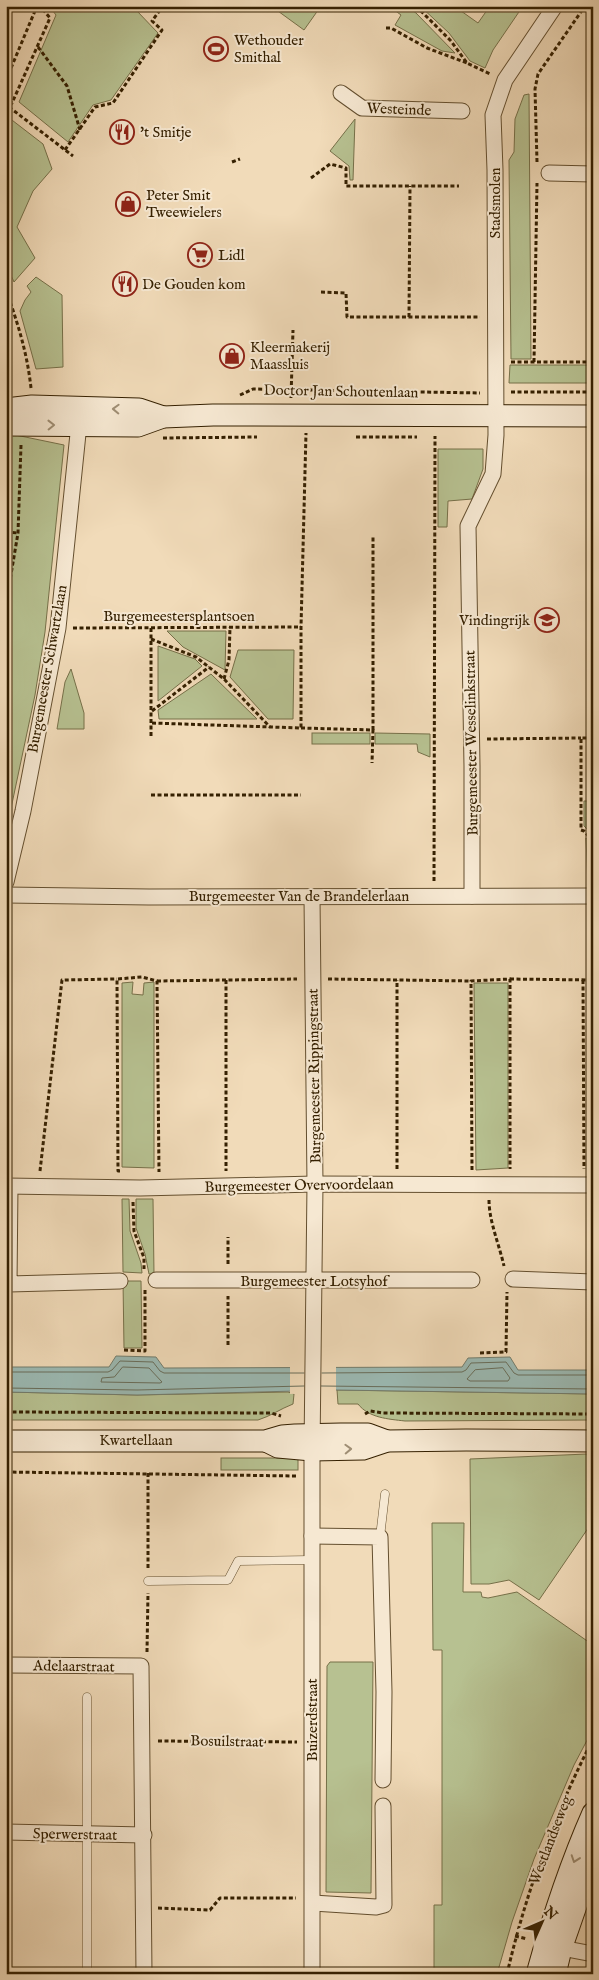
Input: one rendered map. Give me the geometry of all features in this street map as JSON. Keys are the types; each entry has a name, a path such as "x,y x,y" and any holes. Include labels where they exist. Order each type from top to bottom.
{"street":[{"name":"Stadsmolen","path":"495,416 495,170 493,115 505,80 555,6"},
{"name":"Westeinde","path":"341,93 362,108 462,111"},
{"path":"549,173 593,174"},
{"name":"Doctor Jan Schoutenlaan","path":"6,409 32,406 138,409 163,417 290,415 593,416"},
{"name":"Burgemeester Wesselinkstraat","path":"472,896 472,739 468,526 493,474 495,416"},
{"name":"Doctor Jan Schoutenlaan","path":"14,425 79,424 138,426 163,417"},
{"name":"Burgemeester Schwartzlaan","path":"6,882 23,811 58,628 79,424"},
{"name":"Burgemeester Van de Brandelerlaan","path":"6,895 149,897 593,896"},
{"name":"Burgemeester Rippingstraat","path":"312,897 315,1184 312,1442"},
{"name":"Burgemeester Overvoordelaan","path":"8,1186 140,1188 315,1184 588,1185"},
{"path":"8,1186 8,1284 120,1281"},
{"path":"513,1279 593,1282"},
{"name":"Burgemeester Lotsyhof","path":"148,1280 472,1280"},
{"name":"Kwartellaan","path":"6,1442 265,1441 282,1436 312,1442 368,1434 388,1441 593,1441"},
{"name":"Buizerdstraat","path":"312,1442 312,1974"},
{"path":"312,1536 380,1536 384,1692 383,1780"},
{"name":"Adelaarstraat","path":"6,1665 141,1666 142,1740"},
{"path":"142,1740 144,1974"},
{"path":"313,1904 376,1907 384,1905 383,1806"},
{"name":"Westlandseweg","path":"555,1974 553,1946 583,1835 593,1814"},
{"name":"Sperwerstraat","path":"6,1832 144,1835"},
{"name":"Westlandseweg","path":"537,1974 553,1946 593,1857"},
{"path":"553,1946 593,1954"}],"lane":[{"path":"380,1536 385,1494"},
{"path":"148,1581 228,1580 238,1561 312,1560"},
{"path":"87,1696 87,1968"}],"path":[{"path":"6,80 38,6 50,18 8,109 73,156"},
{"path":"65,150 96,107 113,103 162,30 152,21 162,6"},
{"path":"175,6 179,8 180,6"},
{"path":"416,6 451,41 467,63"},
{"path":"386,28 392,28 427,48 505,80"},
{"path":"37,46 67,86 80,130"},
{"path":"6,96 12,103"},
{"path":"232,162 240,159"},
{"path":"311,178 330,164 346,168 346,186 459,186"},
{"path":"410,186 410,317"},
{"path":"6,290 24,342 31,390"},
{"path":"321,292 346,293 347,317 495,317"},
{"path":"290,415 293,330"},
{"path":"495,363 593,362"},
{"name":"Doctor Jan Schoutenlaan","path":"234,397 253,389 416,393 593,392"},
{"path":"6,604 18,533 14,425"},
{"path":"301,728 300,627 306,436"},
{"path":"434,895 435,436"},
{"path":"6,532 18,533"},
{"path":"372,764 373,537"},
{"name":"Burgemeestersplantsoen","path":"58,628 300,627"},
{"path":"151,628 151,737"},
{"path":"224,679 229,660 230,628"},
{"path":"151,639 196,657 224,679 270,727"},
{"path":"152,711 209,667"},
{"path":"152,723 373,730"},
{"path":"581,738 581,830 593,840"},
{"path":"472,739 593,738"},
{"path":"151,795 301,795"},
{"path":"38,1186 62,980 117,979 142,976 157,980 313,978 490,980"},
{"path":"117,979 118,1171 125,1172"},
{"path":"157,980 159,1172"},
{"path":"226,980 226,1186"},
{"path":"397,980 397,1184"},
{"path":"510,980 593,980"},
{"path":"583,980 588,1185"},
{"path":"471,981 472,1174"},
{"path":"124,1350 145,1351 148,1280 144,1258 134,1230 133,1196 140,1195 140,1188"},
{"path":"362,1416 370,1410 383,1413 593,1414"},
{"path":"6,1412 271,1413 284,1417"},
{"path":"6,1472 312,1476"},
{"name":"Westlandseweg","path":"507,1974 516,1936 547,1841 575,1774 593,1739"},
{"name":"Bosuilstraat","path":"142,1740 312,1742"},
{"path":"144,1908 210,1910 220,1898 300,1898 313,1904"}],"green space":[{"path":"49,6 140,6 137,11 158,33 111,100 93,105 68,142 19,102 56,15"},
{"path":"271,6 321,6 304,30"},
{"path":"389,6 406,6 416,13 455,53 442,51 395,25 401,15"},
{"path":"420,6 454,6 478,23 490,6 523,6 493,50 485,68 470,61 449,33"},
{"path":"529,94 531,359 511,359 509,160 514,152 515,119 524,95"},
{"path":"8,117 43,144 52,169 33,191 17,227 35,258 14,282 6,264 6,120"},
{"path":"355,119 353,180 350,180 349,166 330,151"},
{"path":"36,277 62,295 63,367 36,369 20,311 31,292 27,286"},
{"path":"510,365 593,365 593,383 509,383"},
{"path":"6,433 64,445 45,632 35,695 6,832"},
{"path":"438,449 483,449 483,469 472,499 448,501 447,527 438,527"},
{"path":"167,631 226,631 225,670 183,647"},
{"path":"158,646 195,659 202,666 158,701"},
{"path":"238,650 294,650 293,719 268,719 230,677"},
{"path":"71,669 84,713 84,729 57,729 65,682"},
{"path":"211,674 257,719 159,719 158,710"},
{"path":"312,733 370,733 370,744 312,744"},
{"path":"375,733 430,734 430,757 418,752 417,744 375,744"},
{"path":"584,801 593,801 593,835 584,826"},
{"path":"586,838 593,845 593,886 588,886"},
{"path":"133,982 132,994 143,995 144,983 154,982 154,1168 122,1167 122,983"},
{"path":"474,983 508,983 508,1168 476,1170"},
{"path":"122,1199 129,1199 130,1231 141,1263 142,1273 123,1272"},
{"path":"136,1199 153,1199 154,1274 149,1274 145,1254 136,1228"},
{"path":"123,1281 141,1281 142,1348 124,1348"},
{"path":"337,1390 593,1394 593,1420 405,1421 373,1415 362,1409 358,1404 338,1404"},
{"path":"6,1392 137,1395 288,1392 294,1394 293,1404 258,1420 6,1420"},
{"path":"587,1454 593,1479 593,1521 539,1600 509,1580 489,1584 471,1584 470,1459"},
{"path":"221,1458 298,1458 298,1470 221,1470"},
{"path":"432,1523 464,1523 463,1592 481,1592 482,1597 488,1598 517,1592 593,1645 593,1729 574,1765 534,1859 512,1922 497,1974 434,1974 434,1905 442,1905 442,1650 433,1650"},
{"path":"330,1662 373,1662 371,1893 326,1892 327,1666"}],"water":[{"path":"116,1356 156,1357 164,1368 462,1367 468,1358 510,1357 518,1370 593,1370 593,1394 337,1390 137,1395 6,1392 6,1367 109,1367"}],"pier":[{"path":"290,1365 336,1365 336,1393 290,1394"}],"place":[{"name":"Wethouder Smithal","path":"216,49"},
{"name":"'t Smitje","path":"122,132"},
{"name":"Peter Smit Tweewielers","path":"128,204"},
{"name":"Lidl","path":"200,255"},
{"name":"De Gouden kom","path":"125,284"},
{"name":"Kleermakerij Maassluis","path":"232,356"},
{"name":"Vindingrijk","path":"547,620"}]}
